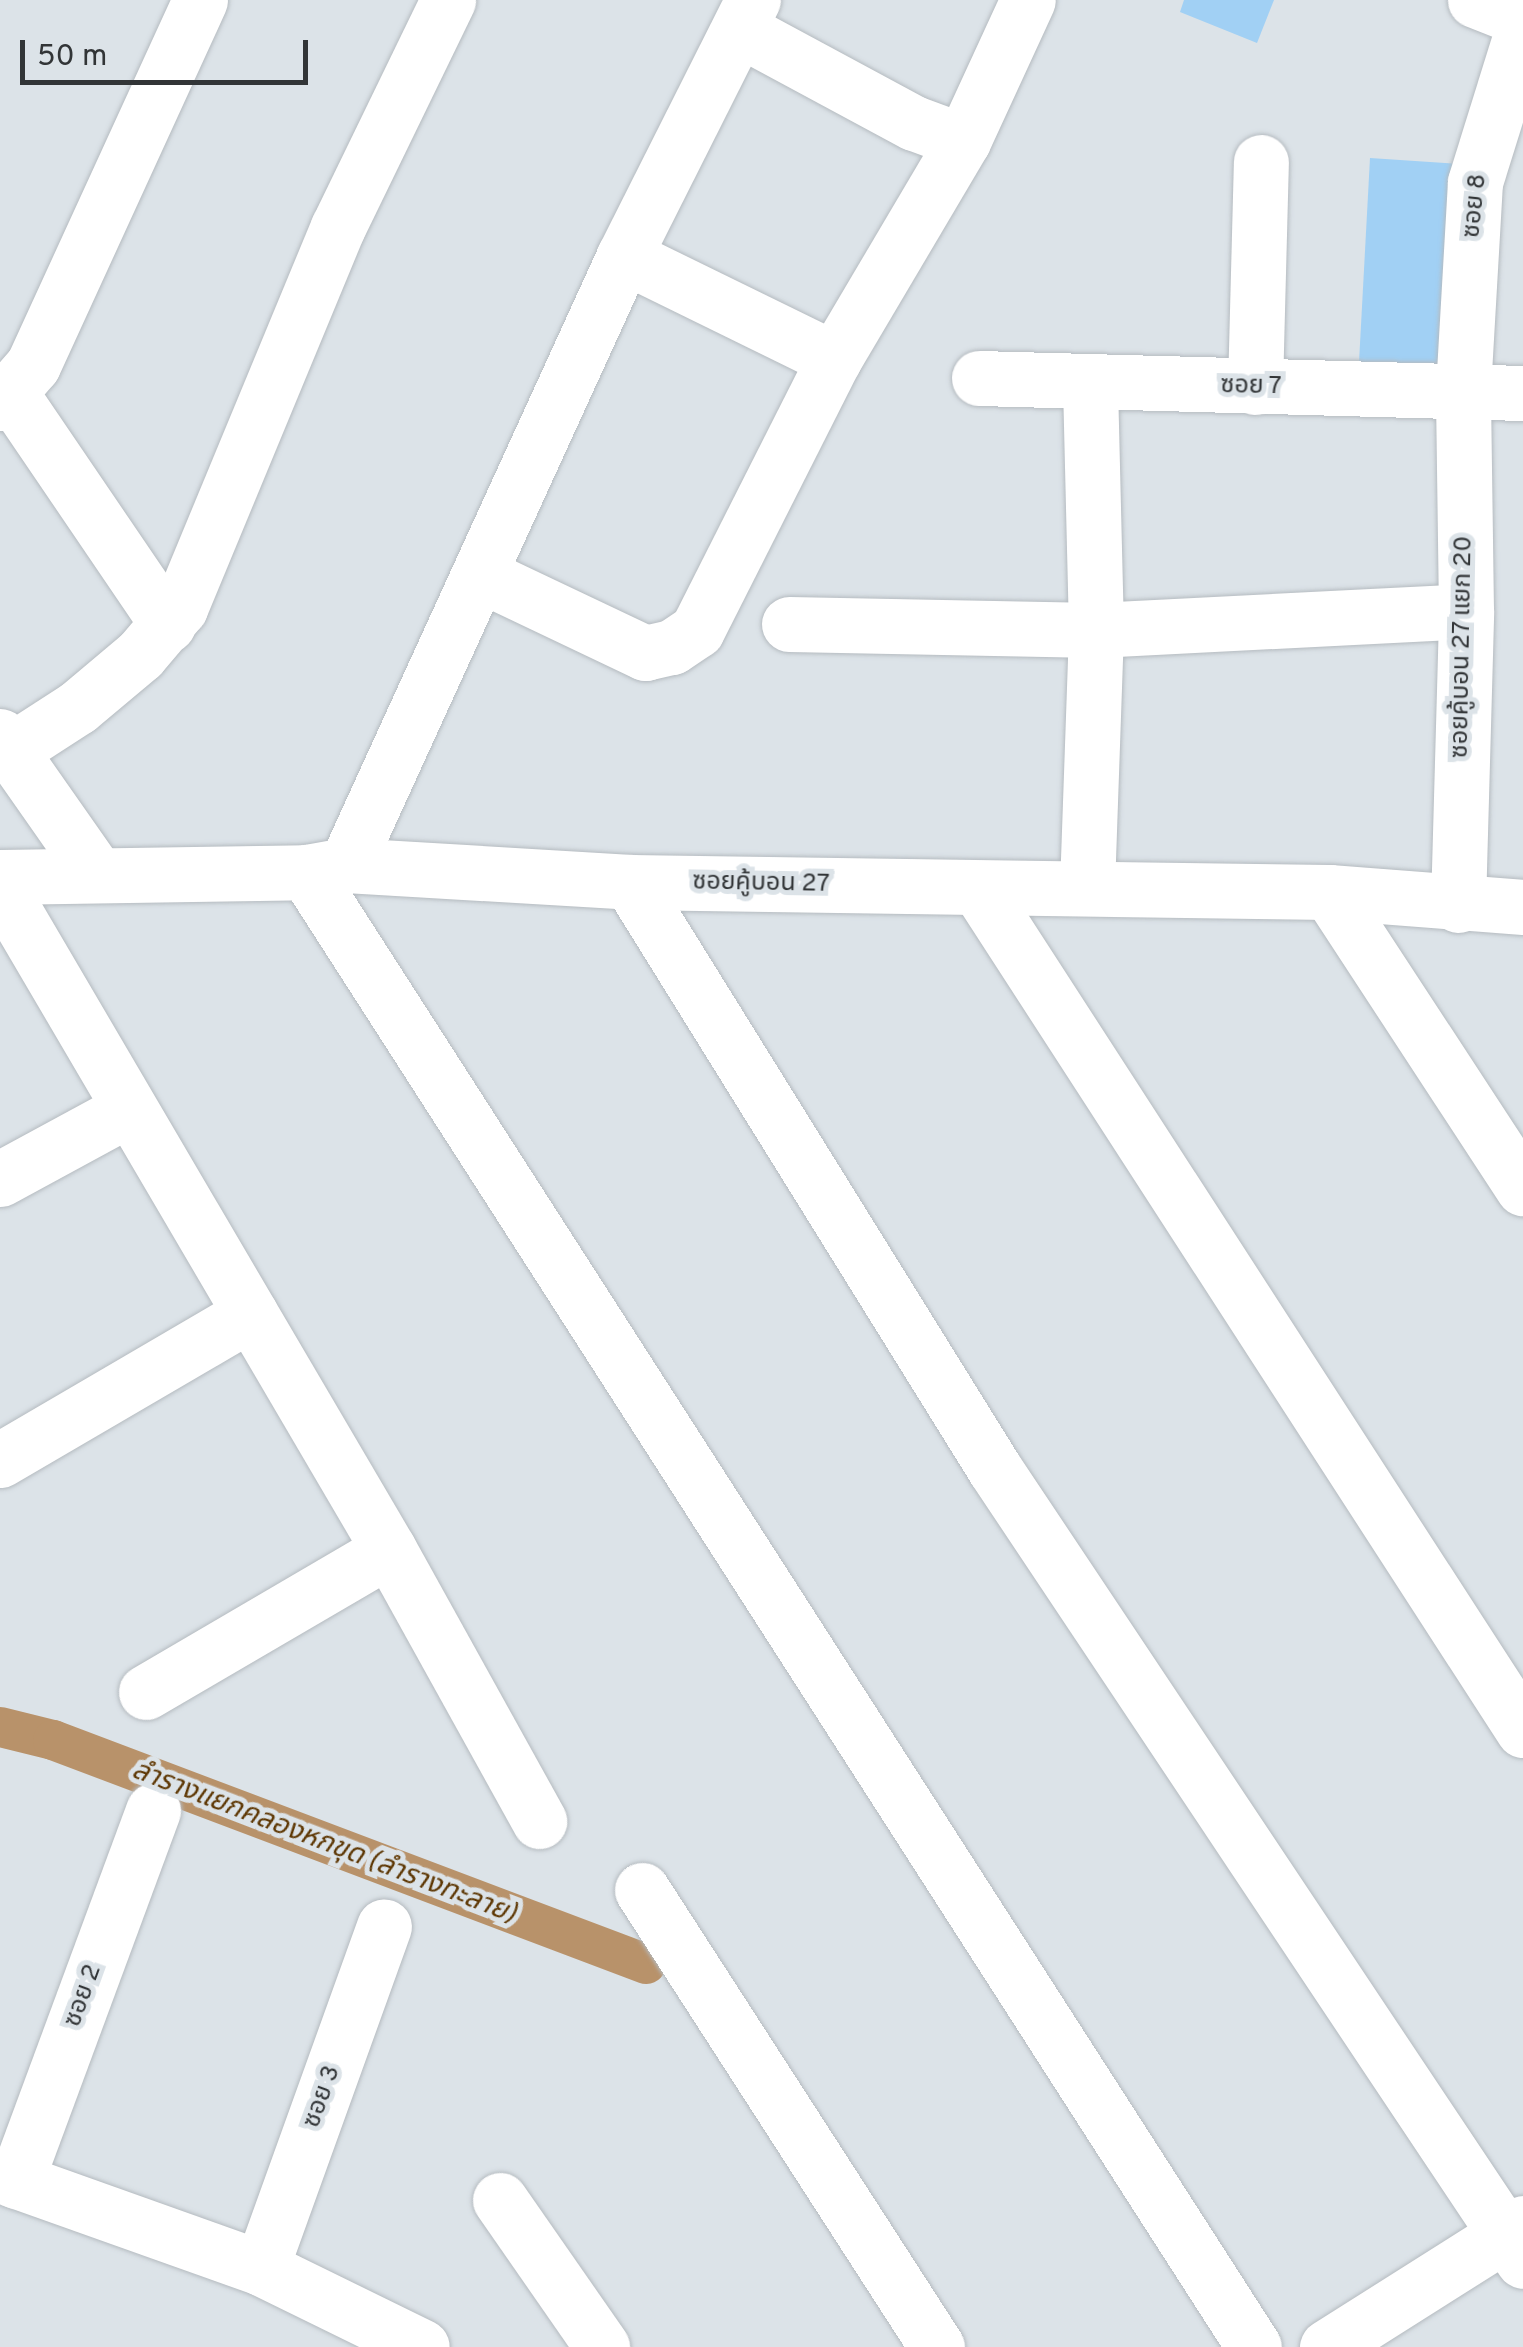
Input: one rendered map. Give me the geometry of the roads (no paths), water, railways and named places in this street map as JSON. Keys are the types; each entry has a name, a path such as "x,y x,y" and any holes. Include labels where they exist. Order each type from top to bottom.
{"street":[{"path":"168,625 6,398 33,365 200,0"},
{"path":"96,873 5,744 78,707 168,625 338,227 448,0"},
{"path":"480,575 617,645 645,654 672,647 697,630 834,359 963,141 1028,0"},
{"path":"1474,0 1523,19"},
{"path":"963,141 914,123 747,15 624,256 480,575 326,868 1254,2347"},
{"name":"ซอย 8","path":"1463,390 1476,182 1523,28"},
{"path":"1255,387 1261,162"},
{"path":"624,256 834,359"},
{"name":"ซอย 7","path":"979,378 1523,394"},
{"path":"1087,888 1096,630 1090,382"},
{"name":"ซอยคู้บอน 27 แยก 20","path":"1458,904 1466,611 1463,390"},
{"path":"789,624 1096,630 1466,611"},
{"name":"ซอยคู้บอน 27","path":"0,877 326,868 630,882 1328,892 1523,907"},
{"path":"630,882 994,1468 1517,2239 1327,2347"},
{"path":"0,887 127,1110 389,1550 538,1820"},
{"path":"978,888 1523,1730"},
{"path":"1328,892 1523,1188"},
{"path":"0,1179 127,1110"},
{"path":"0,1460 250,1314"},
{"path":"146,1692 389,1550"},
{"name":"ซอย 2","path":"8,2178 152,1812"},
{"path":"642,1890 937,2347"},
{"name":"ซอย 3","path":"262,2268 384,1926"},
{"path":"8,2178 262,2268 422,2347"},
{"path":"500,2200 602,2347"}],"waterway":[{"name":"ลำรางแยกคลองหกขุด (ลำรางทะลาย)","path":"0,1727 53,1740 646,1964"}]}
